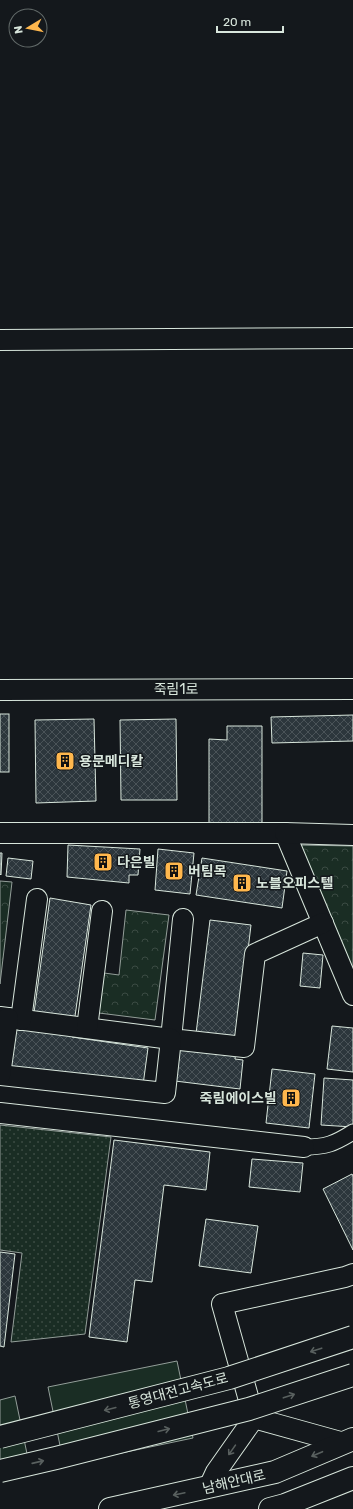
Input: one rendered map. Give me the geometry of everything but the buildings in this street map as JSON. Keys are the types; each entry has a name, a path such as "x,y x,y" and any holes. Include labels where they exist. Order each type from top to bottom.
{"main road":[{"name":"통영대전고속도로","path":"0,1437 230,1378 353,1337"},
{"path":"0,1471 249,1409 353,1375"},
{"name":"남해안대로","path":"110,1509 275,1472 349,1441"},
{"path":"270,1509 285,1505 353,1478"}],"street":[{"path":"0,340 353,338"},
{"name":"죽림1로","path":"0,690 353,689"},
{"path":"0,833 285,833 353,835"},
{"path":"285,833 353,996"},
{"path":"37,899 9,1018 0,1075 165,1093 183,919"},
{"path":"87,1028 102,911"},
{"path":"9,1018 244,1047 255,954 323,923"},
{"path":"0,1113 322,1147 338,1142 353,1132"},
{"path":"254,1418 222,1304 353,1274"},
{"path":"254,1418 349,1441"},
{"path":"209,1487 216,1472 254,1418"}],"green space":[{"path":"300,845 353,846 353,972"},
{"path":"0,881 12,882 0,984"},
{"path":"126,910 169,915 155,1020 99,1013 104,973 119,975"},
{"path":"0,1125 111,1137 85,1334 11,1342 22,1253 0,1250"},
{"path":"177,1361 193,1438 64,1465 48,1387"},
{"path":"15,1396 31,1473 0,1480 0,1400"}],"place":[{"name":"용문메디칼","path":"65,761"},
{"name":"다은빌","path":"103,862"},
{"name":"버팀목","path":"174,871"},
{"name":"노블오피스텔","path":"242,883"},
{"name":"죽림에이스빌","path":"291,1098"}]}
